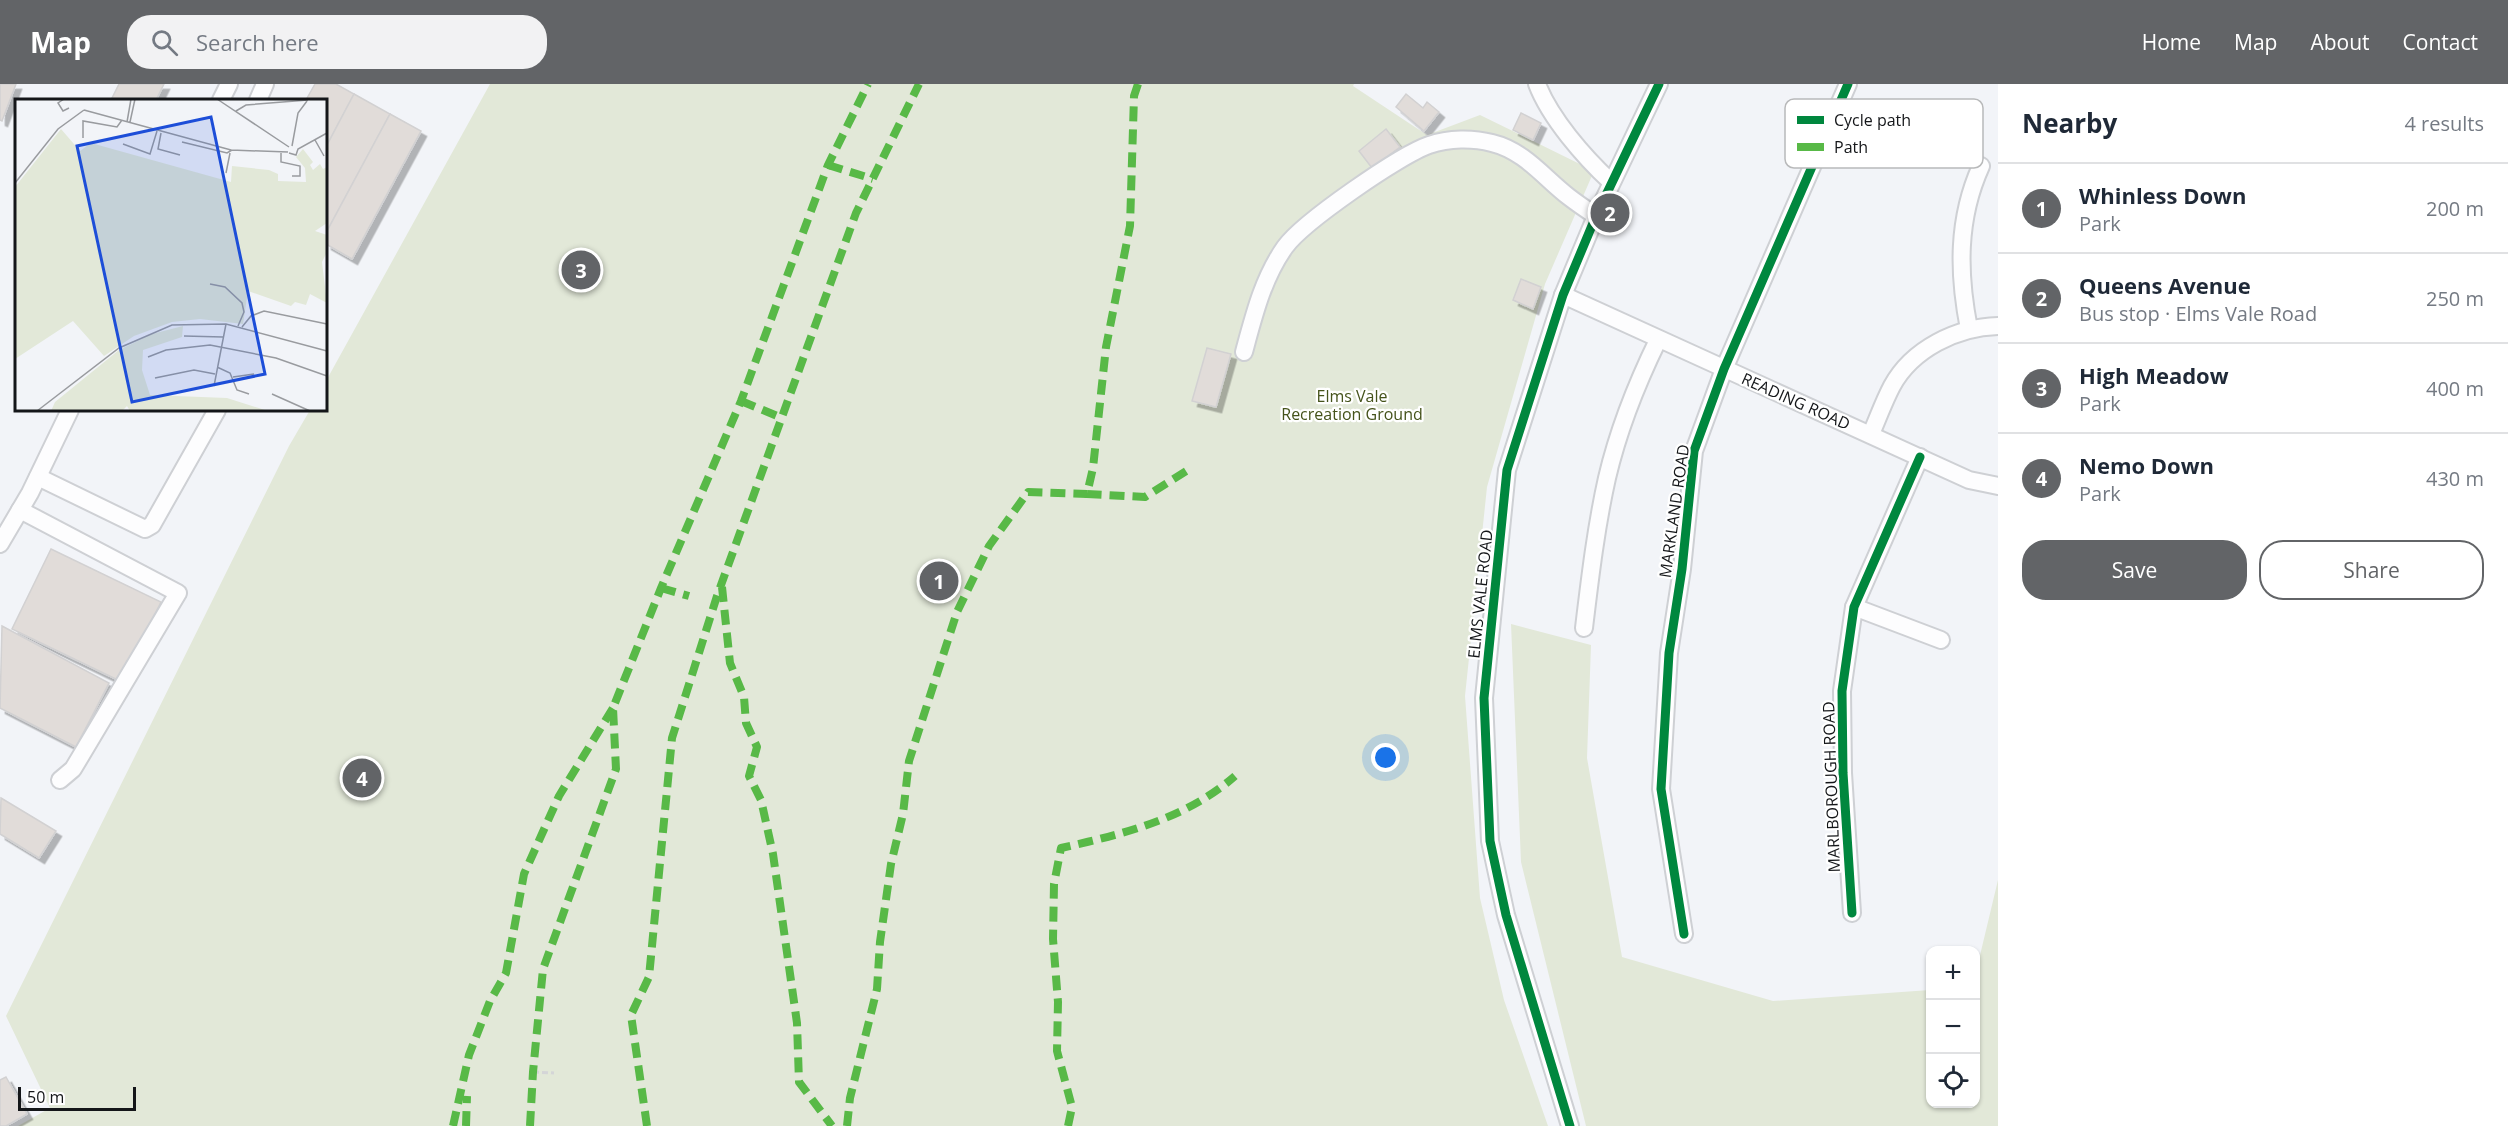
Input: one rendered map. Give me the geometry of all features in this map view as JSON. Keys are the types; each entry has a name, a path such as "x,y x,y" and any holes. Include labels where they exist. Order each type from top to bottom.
{"street":[{"path":"222,99 229,84"},
{"path":"258,99 266,84"},
{"path":"1537,84 1542,96 1567,132 1594,166 1611,182"},
{"name":"ELMS VALE ROAD","path":"1570,1126 1506,915 1492,851 1484,698 1507,471 1563,295 1611,182 1659,84"},
{"name":"MARKLAND ROAD","path":"1841,99 1848,84"},
{"path":"1244,352 1259,297 1286,245 1323,214 1411,152 1446,141 1494,143 1526,159 1568,196 1596,216"},
{"name":"MARKLAND ROAD","path":"1684,934 1661,789 1669,653 1682,569 1694,451 1724,369 1811,168"},
{"path":"1969,329 1961,275 1962,236 1972,185 1980,168"},
{"name":"READING ROAD","path":"1563,295 1969,480 1998,486"},
{"path":"1871,434 1892,385 1903,370 1932,345 1969,329 1998,326"},
{"path":"1584,628 1593,555 1607,477 1639,379 1658,340"},
{"path":"0,543 38,477 70,411"},
{"path":"38,477 145,529 152,525 216,411"},
{"name":"MARLBOROUGH ROAD","path":"1852,914 1842,691 1854,608 1920,458"},
{"path":"20,510 178,593 73,769 60,780"},
{"path":"1854,608 1941,640"}],"path":[{"path":"532,1072 554,1073"}],"green space":[{"name":"Elms Vale Recreation Ground","path":"490,84 1354,84 1353,86 1427,135 1480,115 1594,171 1545,284 1487,487 1465,696 1480,898 1504,1000 1548,1126 18,1126 50,1108 6,1016 289,446 309,411 327,411 327,379"},
{"path":"1511,624 1591,645 1587,758 1622,957 1773,1001 1926,990 1926,1108 1980,1108 1980,955 1998,880 1998,1126 1586,1126 1521,862"}],"building":[{"path":"0,84 16,84 2,121 0,120"},
{"path":"119,84 164,84 156,99 112,99"},
{"path":"315,84 336,84 354,94 327,145 327,99 307,99"},
{"path":"354,94 390,114 327,231 327,145"},
{"path":"1406,94 1423,108 1427,102 1439,112 1424,131 1396,107"},
{"path":"1521,113 1541,123 1533,140 1513,130"},
{"path":"390,114 421,131 352,259 327,245 327,231"},
{"path":"1386,129 1400,147 1372,168 1359,151"},
{"path":"1521,279 1541,287 1533,309 1513,300"},
{"path":"1207,348 1231,354 1216,407 1192,401"},
{"path":"51,549 161,602 122,682 12,629"},
{"path":"2,626 109,683 76,747 0,708"},
{"path":"1,798 56,831 39,858 0,834"},
{"path":"6,1077 27,1114 6,1126 0,1126 0,1080"}],"marked path":[{"path":"530,1126 543,969 616,769 613,708 661,588 741,401 828,165 868,84"},
{"path":"647,1126 631,1015 649,977 672,738 717,596 856,213 919,84"},
{"path":"1138,84 1134,96 1130,226 1106,347 1093,468 1087,494 1145,497 1188,470"},
{"path":"828,165 873,179"},
{"path":"741,401 782,418"},
{"path":"847,1126 850,1098 877,989 880,942 891,864 903,814 909,761 957,612 989,546 1028,492 1087,494"},
{"path":"722,587 730,663 744,697 746,723 757,747 749,776 761,800 773,854 797,1023 799,1082 832,1126"},
{"path":"661,588 689,596"},
{"path":"453,1126 469,1055 490,1001 506,973 524,874 559,796 613,708"},
{"path":"1068,1126 1072,1107 1057,1051 1058,1002 1053,939 1054,884 1061,848 1107,837 1175,814 1216,791 1235,776"},
{"path":"466,1126 467,1096"}],"cycle path":[{"path":"1570,1126 1506,915 1490,841 1484,698 1507,470 1563,295 1596,216 1659,84"},
{"path":"1841,99 1848,84"},
{"path":"1684,934 1661,789 1669,653 1682,569 1694,451 1724,369 1811,168"},
{"path":"1852,913 1843,773 1842,691 1854,607 1920,457"}],"place":[{"name":"Queens Avenue","path":"1610,213"},
{"name":"High Meadow","path":"581,270"},
{"name":"Whinless Down","path":"939,581"},
{"name":"Nemo Down","path":"362,778"}]}
